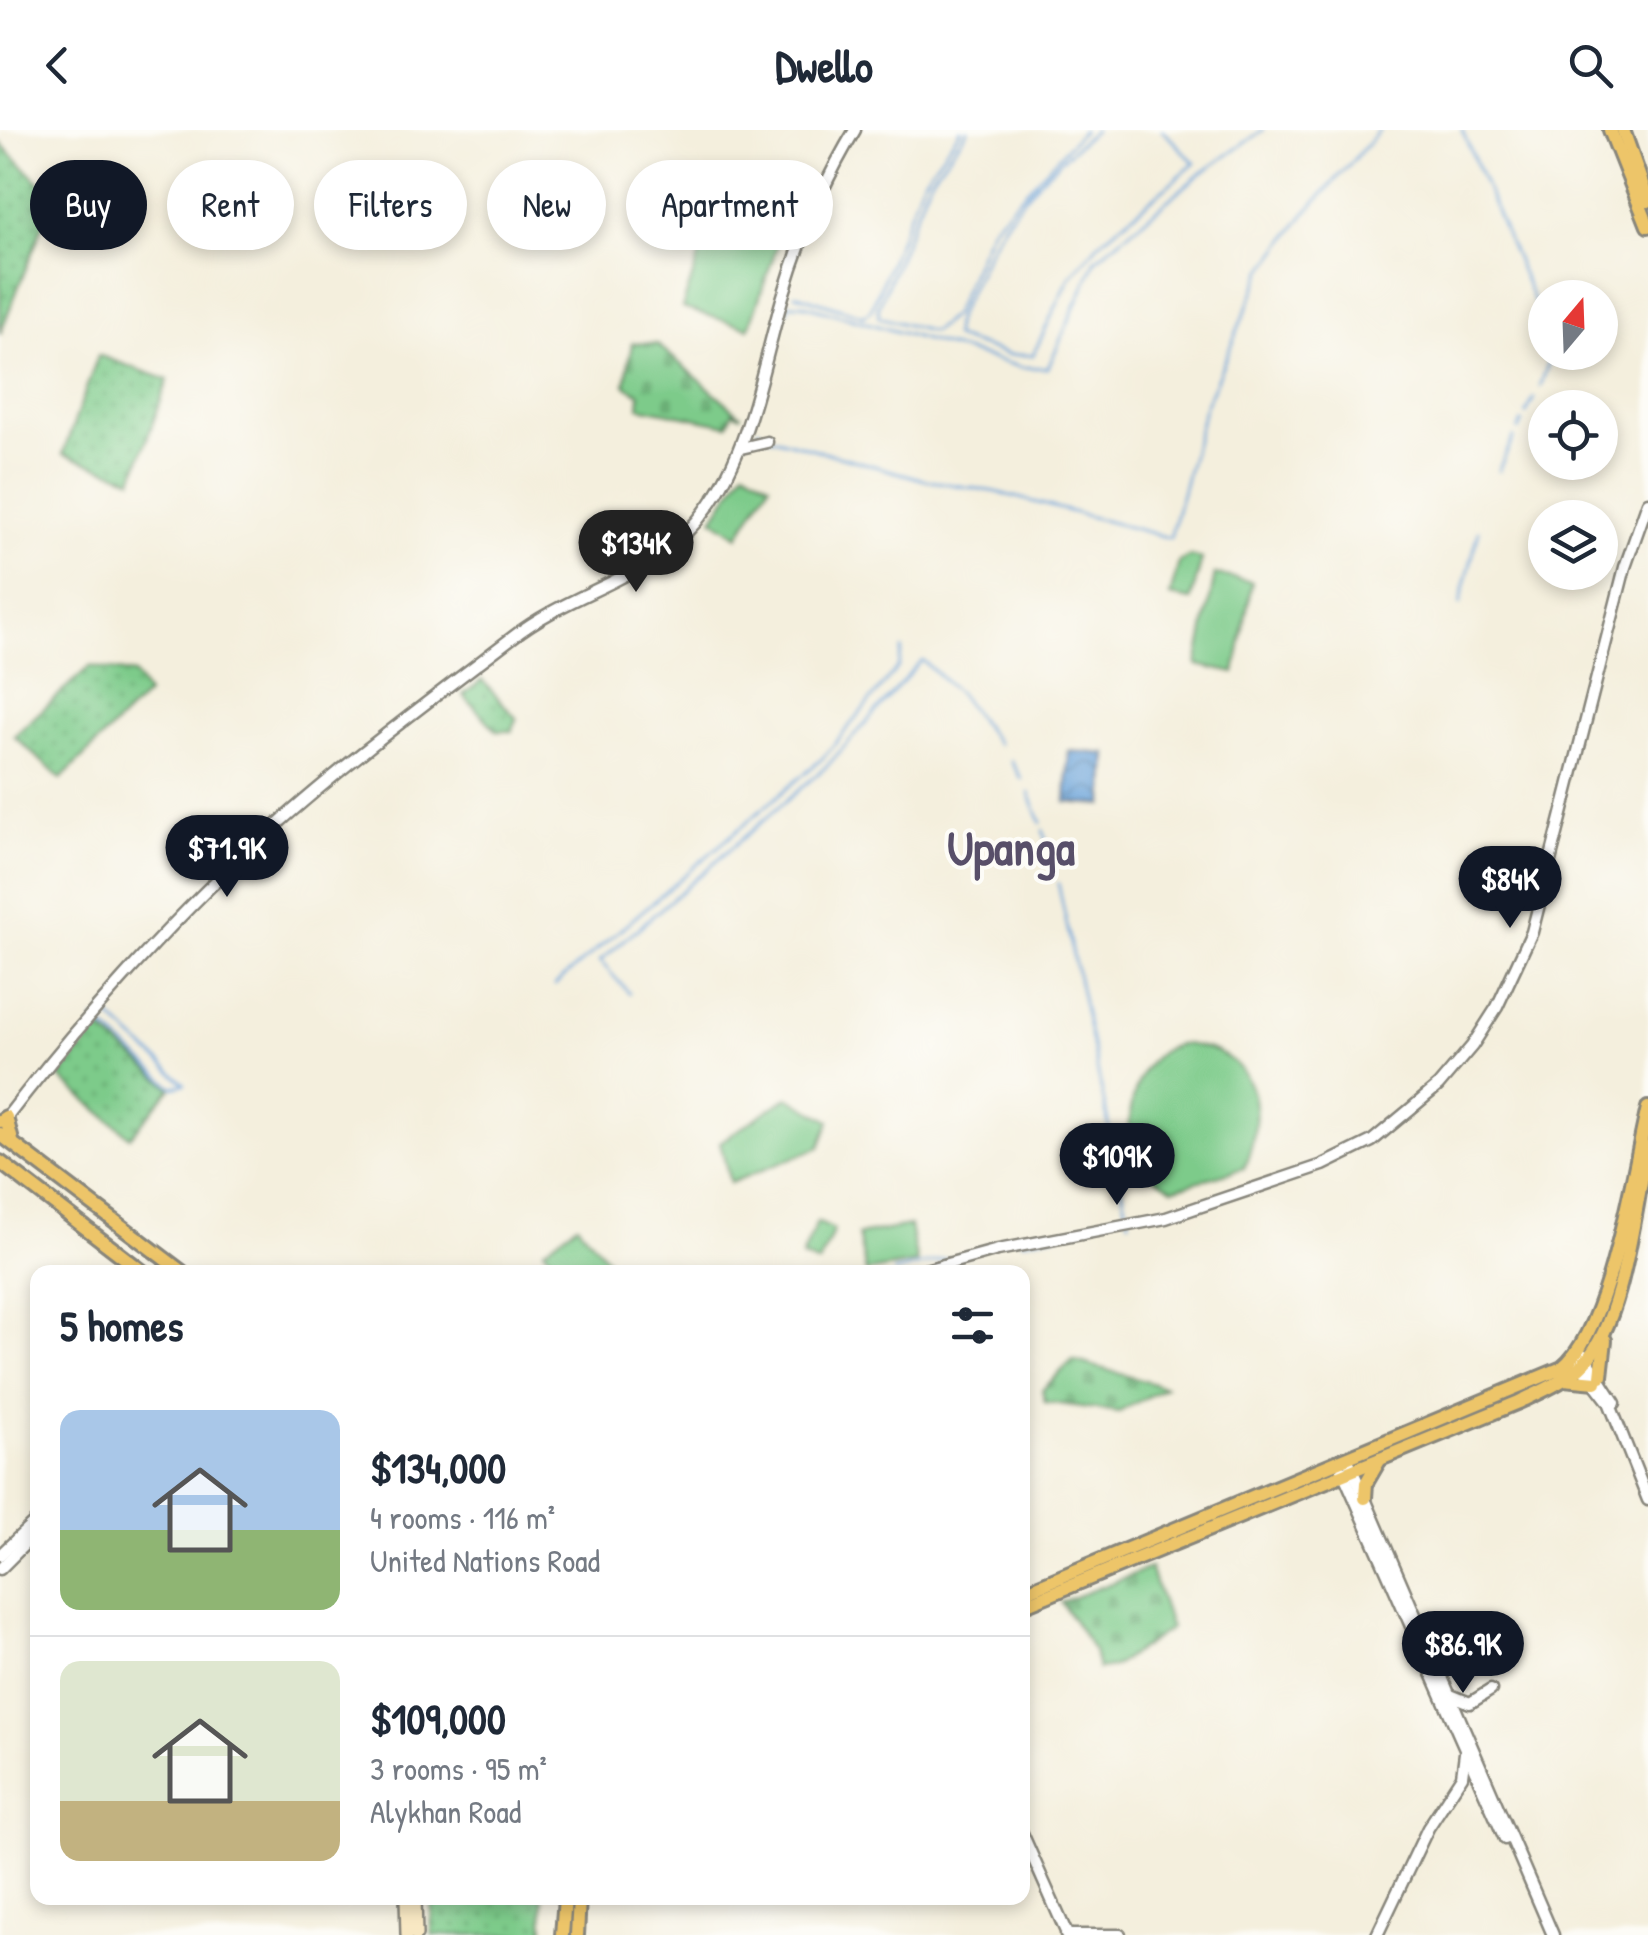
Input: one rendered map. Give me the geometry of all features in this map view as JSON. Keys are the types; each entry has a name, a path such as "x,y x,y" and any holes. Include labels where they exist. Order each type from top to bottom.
{"highway":[{"path":"1610,130 1648,226"},
{"path":"1623,130 1648,201"},
{"path":"1030,1603 1543,1380 1581,1359 1603,1295 1648,1108"},
{"path":"2,1121 6,1138 173,1265"},
{"path":"1564,1379 1599,1379 1607,1322 1648,1147"},
{"path":"4,1167 134,1265"},
{"path":"1030,1590 1345,1465 1381,1457 1519,1402 1564,1379 1607,1322"},
{"path":"1365,1498 1370,1475 1381,1457"},
{"path":"562,1935 564,1905"},
{"path":"577,1935 579,1905"}],"main road":[{"path":"406,1905 407,1935"},
{"path":"415,1905 416,1935"}],"street":[{"path":"2,1121 95,1012 253,846 539,618 626,578 675,544 716,496 741,448 789,278 824,188 855,130"},
{"path":"741,448 767,442"},
{"path":"943,1265 998,1250 1166,1218 1322,1166 1372,1141 1438,1086 1472,1046 1524,952 1625,566 1648,502"},
{"path":"1581,1359 1599,1379 1648,1500"},
{"path":"1345,1465 1365,1498 1450,1694 1479,1781 1550,1935"},
{"path":"1345,1465 1550,1935"},
{"path":"0,1555 30,1527"},
{"path":"0,1570 30,1539"},
{"path":"1450,1694 1470,1703 1491,1690"},
{"path":"1377,1935 1428,1828 1462,1776 1467,1745"},
{"path":"1462,1776 1479,1781"},
{"path":"1030,1852 1066,1935 1120,1935"}],"green space":[{"path":"0,143 30,173 30,250 33,250 0,334"},
{"path":"702,250 776,250 749,328 682,308"},
{"path":"632,343 657,344 742,416 733,412 728,425 639,407 640,394 625,385"},
{"path":"98,355 168,380 133,479 63,454"},
{"path":"745,469 770,484 738,536 713,519"},
{"path":"1190,556 1202,559 1191,600 1170,596 1179,562"},
{"path":"1215,574 1252,582 1235,673 1197,665"},
{"path":"90,666 134,674 147,694 61,779 14,736"},
{"path":"482,680 517,719 512,731 497,731 463,695"},
{"path":"100,1029 171,1088 130,1137 59,1077"},
{"path":"1185,1044 1228,1058 1242,1071 1255,1104 1255,1124 1244,1168 1173,1189 1134,1165 1129,1129 1143,1073 1168,1048"},
{"path":"788,1097 830,1121 820,1147 730,1183 720,1142"},
{"path":"817,1222 834,1230 819,1264 802,1257"},
{"path":"577,1224 612,1265 558,1265 544,1249"},
{"path":"910,1226 917,1263 864,1265 858,1235"},
{"path":"1073,1360 1165,1387 1119,1412 1045,1402 1042,1390"},
{"path":"1150,1568 1171,1628 1113,1667 1098,1669 1094,1651 1061,1602"},
{"path":"431,1905 543,1905 544,1935 432,1935"}],"water":[{"path":"1069,751 1107,754 1104,805 1066,802"}],"waterway":[{"path":"795,294 864,316 871,310 923,180 961,130"},
{"path":"968,130 929,181 878,308 879,317 932,332 953,315 991,228 1083,130"},
{"path":"1095,130 1040,180 1011,215 961,308 954,337 1009,355 1033,355 1070,277 1100,242 1195,163 1162,130"},
{"path":"789,310 788,304 801,304 1020,367 1048,368 1096,259 1199,175 1263,130"},
{"path":"758,428 763,435 925,480 996,492 1170,538 1205,406 1263,271 1304,215 1380,130"},
{"path":"1462,130 1528,287"},
{"path":"1540,387 1546,370"},
{"path":"1526,414 1528,410"},
{"path":"1518,430 1522,422"},
{"path":"1498,471 1514,437"},
{"path":"1460,604 1479,531"},
{"path":"555,985 824,757 898,667 902,649"},
{"path":"629,993 600,961 828,765 922,660 959,694 998,744"},
{"path":"1011,761 1022,779"},
{"path":"1029,793 1041,823"},
{"path":"1043,830 1053,865"},
{"path":"1058,883 1129,1221"},
{"path":"94,1019 173,1087 185,1084 102,1010"},
{"path":"1022,1241 1058,1234"},
{"path":"922,1265 946,1259"}],"district":[{"name":"Upanga","path":"1011,848"}]}
